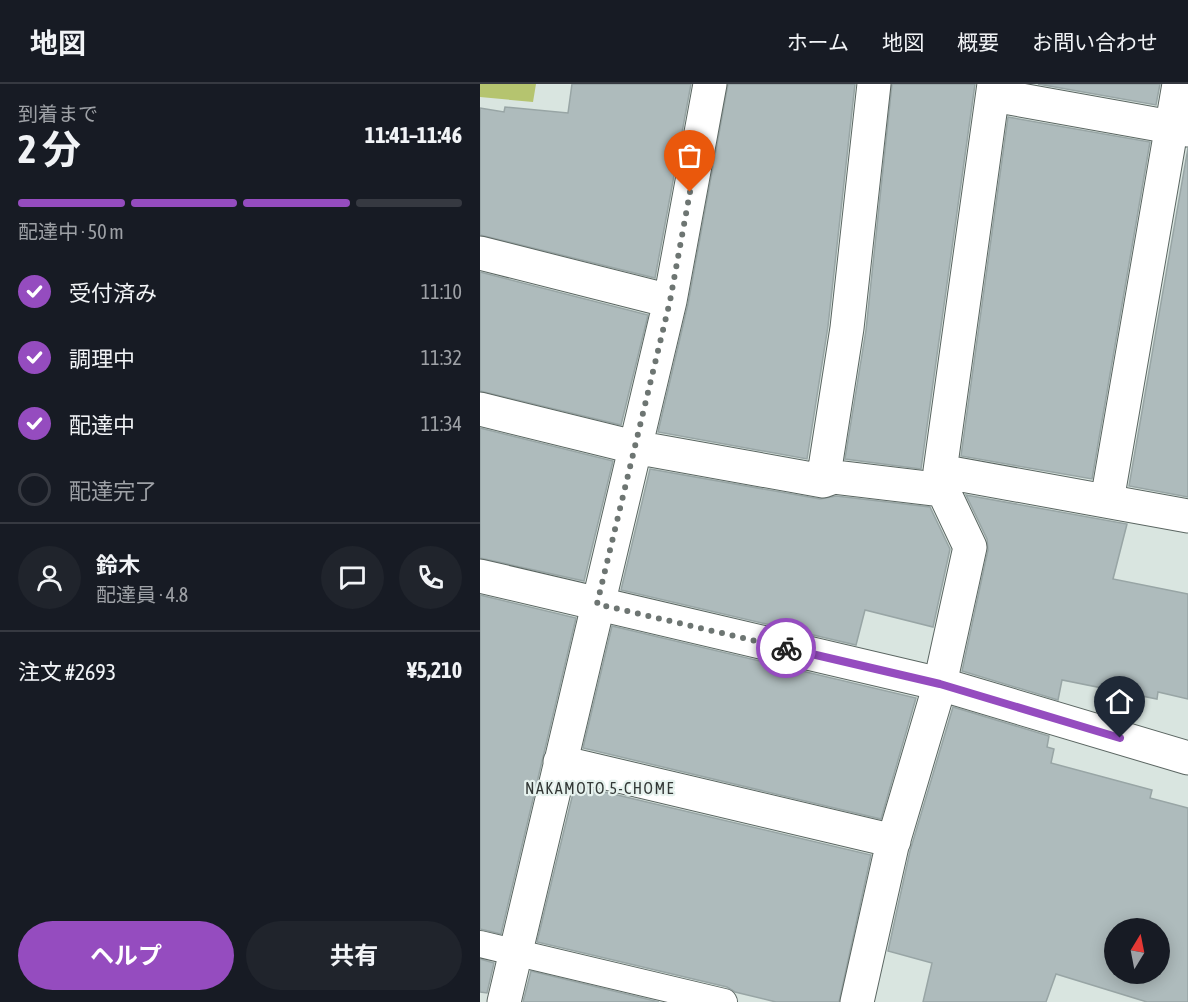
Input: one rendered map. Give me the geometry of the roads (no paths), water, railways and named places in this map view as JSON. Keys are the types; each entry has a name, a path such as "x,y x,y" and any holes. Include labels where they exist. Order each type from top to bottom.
{"street":[{"path":"504,1002 670,301 710,84"},
{"path":"823,481 847,328 874,84"},
{"path":"1107,501 1180,128 1179,84"},
{"path":"856,1002 894,841 940,684 970,547 941,481 994,90 1180,128"},
{"path":"480,253 670,301"},
{"path":"480,409 634,447 823,481 834,477 941,481 1107,501 1188,516"},
{"path":"480,576 940,684 1188,758"},
{"path":"560,762 894,841"}],"lane":[{"path":"480,944 724,1002"}],"district":[{"name":"NAKAMOTO 5-CHOME","path":"600,788"}]}
